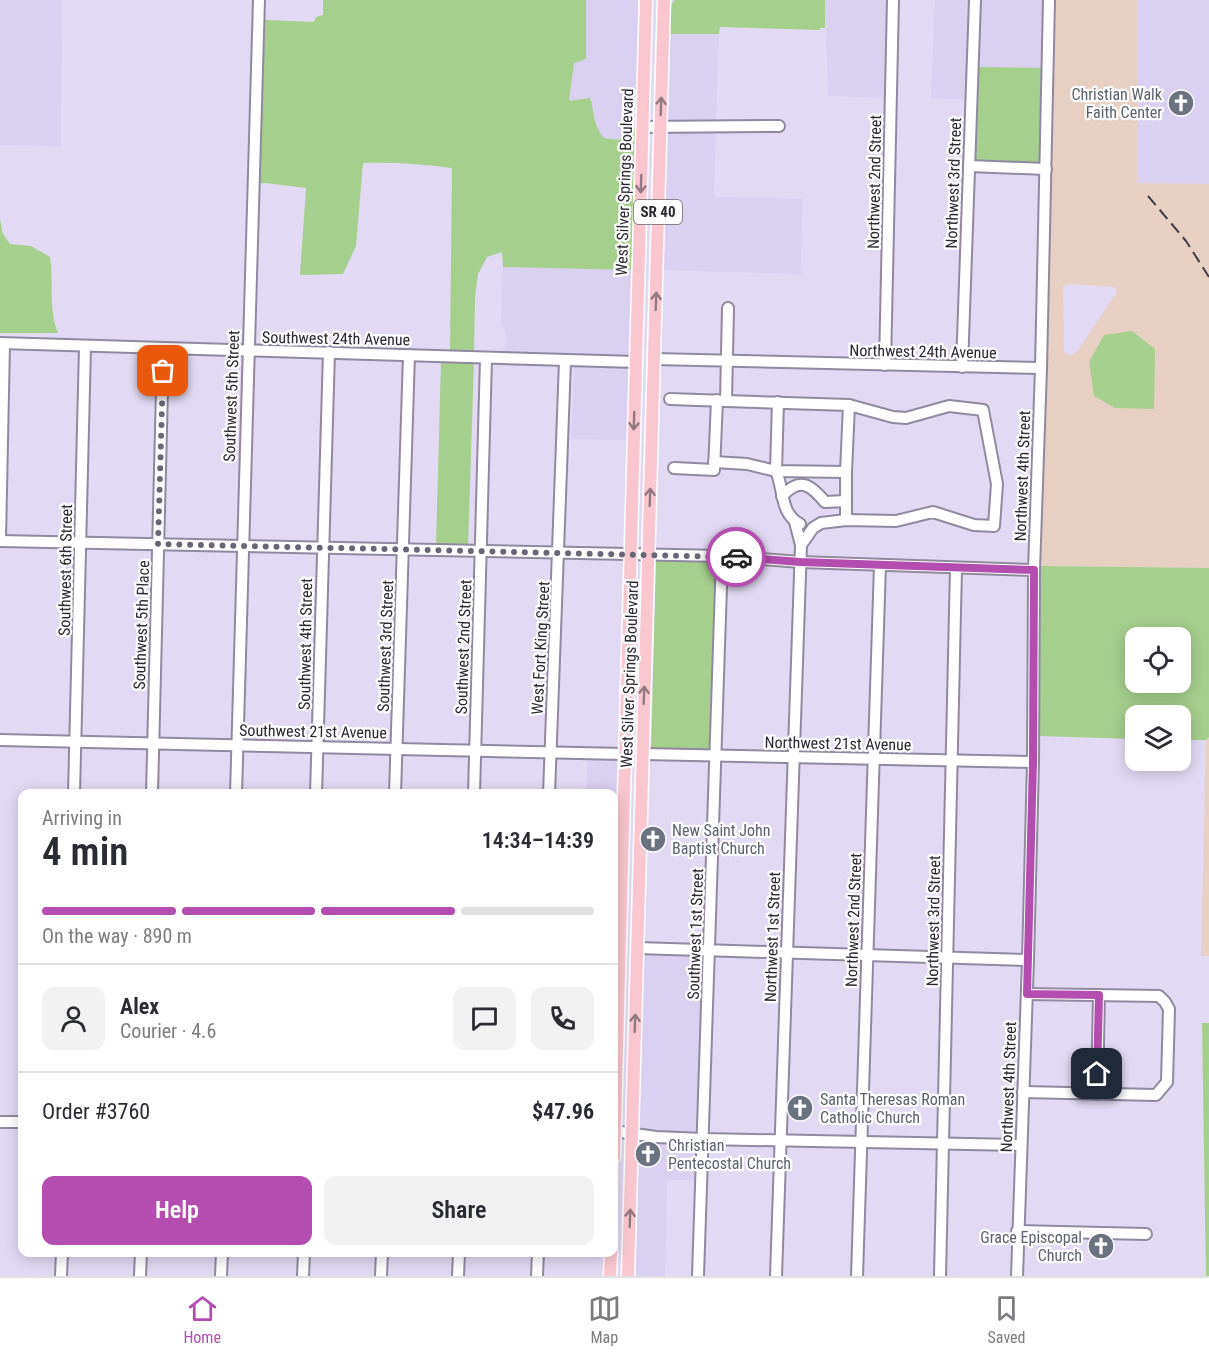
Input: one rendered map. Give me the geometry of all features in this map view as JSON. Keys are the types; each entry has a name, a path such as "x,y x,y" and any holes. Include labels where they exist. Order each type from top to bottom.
{"main road":[{"name":"West Silver Springs Boulevard","path":"618,936 646,0"},
{"name":"West Silver Springs Boulevard","path":"628,1276 664,0"},
{"path":"637,332 646,353 654,359"},
{"path":"636,362 645,366 653,395"},
{"path":"627,670 632,678 631,738 635,749 643,754"},
{"path":"625,754 631,758 638,772 637,815 641,819"},
{"path":"620,926 627,939 637,948"},
{"path":"618,948 630,956 637,968"},
{"path":"610,1276 611,1257"}],"street":[{"name":"Southwest 5th Street","path":"236,789 247,351 259,0"},
{"name":"Northwest 2nd Street","path":"885,365 893,0"},
{"name":"Northwest 3rd Street","path":"963,367 975,0"},
{"name":"Northwest 4th Street","path":"1017,1276 1033,762 1034,570 1049,0"},
{"path":"642,127 779,126"},
{"path":"969,166 1046,169"},
{"path":"674,468 714,470 727,361 729,308"},
{"name":"Southwest 24th Avenue","path":"2,344 636,362"},
{"path":"2,344 0,540 559,552 630,556 722,556 800,562 1034,570"},
{"name":"Southwest 6th Street","path":"74,789 85,347"},
{"name":"Southwest 5th Place","path":"152,789 163,349"},
{"name":"Southwest 4th Street","path":"316,789 329,352"},
{"name":"Southwest 3rd Street","path":"395,789 409,355"},
{"name":"Southwest 2nd Street","path":"474,789 486,358"},
{"path":"654,359 727,361"},
{"name":"West Fort King Street","path":"549,789 565,361"},
{"name":"Northwest 24th Avenue","path":"727,361 1041,368"},
{"path":"670,399 849,405 893,417 906,418 949,406 983,410 997,484 994,525 974,525 933,512 896,521 846,520 817,526 795,522"},
{"path":"778,402 776,471 786,511 795,522 801,545"},
{"path":"846,520 849,405"},
{"path":"714,462 747,464 776,471 846,472"},
{"path":"782,496 795,485 802,484 810,486 825,502 825,513 801,545"},
{"path":"825,502 846,501"},
{"name":"Northwest 1st Street","path":"776,1276 801,545"},
{"name":"Southwest 1st Street","path":"698,1276 722,556"},
{"name":"Northwest 2nd Street","path":"857,1276 880,565"},
{"name":"Northwest 3rd Street","path":"940,1276 956,568"},
{"name":"Southwest 21st Avenue","path":"0,740 625,754"},
{"name":"Northwest 21st Avenue","path":"643,754 1033,762"},
{"path":"637,948 1028,960"},
{"path":"1023,1092 1156,1095 1167,1082 1169,1010 1166,1002 1159,996 1027,994"},
{"path":"1097,1094 1099,995"},
{"path":"0,1122 18,1122"},
{"path":"618,1131 656,1137 703,1139 1021,1145"},
{"path":"1017,1231 1146,1234"},
{"path":"61,1276 62,1257"},
{"path":"140,1276 141,1257"},
{"path":"221,1276 222,1257"},
{"path":"303,1276 304,1257"},
{"path":"381,1276 382,1257"},
{"path":"458,1276 459,1257"},
{"path":"537,1276 538,1257"}],"shaded area":[{"path":"0,0 62,0 61,146 0,145"},
{"path":"586,0 638,0 635,127 619,140 604,138 595,128 594,112 569,102 574,63 586,59"},
{"path":"825,0 889,0 887,98 828,96"},
{"path":"935,0 971,0 967,99 931,98"},
{"path":"978,0 1045,0 1044,68 976,67"},
{"path":"1055,0 1138,0 1138,183 1209,184 1209,568 1040,566","holes":["1069,284 1115,287 1117,292 1077,352 1070,356 1064,352 1063,286"]},
{"path":"1138,0 1209,0 1209,184 1138,183"},
{"path":"670,34 719,34 716,123 667,124"},
{"path":"716,130 714,197 802,199 801,274 663,270 667,131"},
{"path":"503,267 632,270 630,359 504,356 507,337 501,324"},
{"path":"575,364 630,366 628,440 571,439"},
{"path":"1209,737 1209,956 1201,956 1206,740"},
{"path":"588,754 621,756 618,850 618,789 586,789"},
{"path":"644,952 705,953 699,1136 639,1130"},
{"path":"639,1137 699,1142 698,1180 667,1180 665,1276 636,1276"}],"green space":[{"path":"323,0 586,0 586,59 574,63 569,101 590,98 596,124 604,138 619,140 635,127 632,270 503,267 502,252 487,257 478,274 475,296 474,354 450,353 452,168 363,163 356,246 343,274 300,275 306,188 265,183 253,184 258,58 265,20 314,22 316,17 323,15"},
{"path":"675,0 825,0 825,28 820,28 820,30 720,27 719,34 670,34 671,4"},
{"path":"976,67 1044,68 1042,166 973,163"},
{"path":"0,219 3,234 10,244 31,246 50,257 52,305 58,333 0,333"},
{"path":"1132,331 1155,349 1154,409 1115,408 1094,396 1089,362 1104,335"},
{"path":"441,360 474,361 468,547 436,547"},
{"path":"718,558 712,752 651,751 656,559"},
{"path":"1040,566 1209,568 1209,737 1206,740 1191,740 1191,705 1125,705 1125,739 1039,736"},
{"path":"1202,1023 1209,1023 1209,1276 1206,1276"}],"railway":[{"path":"1148,196 1186,241 1209,277"}],"way so far":[{"path":"163,371 158,544 736,557"}],"place":[{"name":"Christian Walk Faith Center","path":"1181,103"},
{"name":"New Saint John Baptist Church","path":"653,839"},
{"name":"Santa Theresas Roman Catholic Church","path":"800,1108"},
{"name":"Christian Pentecostal Church","path":"648,1154"},
{"name":"Grace Episcopal Church","path":"1101,1246"}],"route":[{"path":"736,557 800,562 1034,570 1033,762 1027,994 1099,995 1097,1074"}]}
